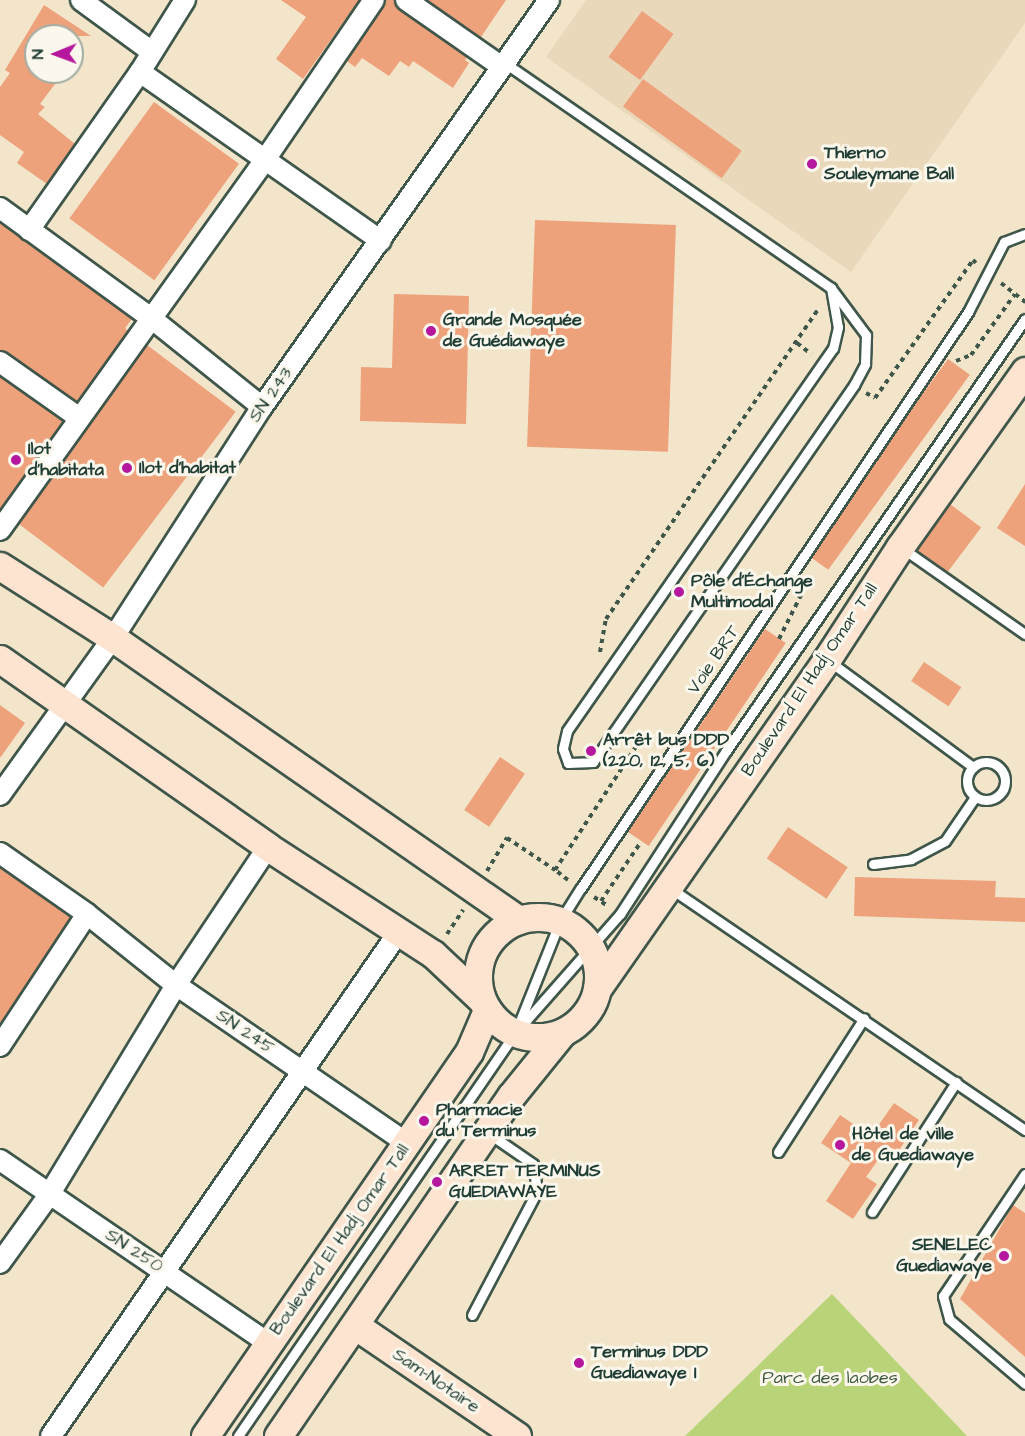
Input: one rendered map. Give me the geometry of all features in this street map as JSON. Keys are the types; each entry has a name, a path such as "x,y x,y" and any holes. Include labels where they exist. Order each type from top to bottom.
{"main road":[{"name":"Boulevard El Hadj Omar Tall","path":"278,1436 356,1326 511,1096 562,1033 584,1015 597,989 827,659 900,547 1025,371"},
{"path":"0,566 113,638 519,920 540,917 560,921 589,945 595,959 597,989"},
{"path":"0,659 268,847 433,954 515,1033 530,1038 562,1033"},
{"name":"Boulevard El Hadj Omar Tall","path":"205,1436 408,1144 469,1052 485,1005 478,981 480,961 488,943 502,929 519,920"},
{"name":"Sam-Notaire","path":"356,1326 517,1436"}],"street":[{"path":"81,0 152,52"},
{"path":"29,230 140,72 185,0"},
{"path":"0,530 78,417 264,161 374,0"},
{"path":"406,0 503,65"},
{"name":"SN 243","path":"0,795 113,638 262,406 381,241 549,0"},
{"path":"140,72 381,241"},
{"path":"0,208 151,318 262,406"},
{"path":"0,362 78,417"},
{"path":"0,1263 49,1195 176,985 268,847"},
{"name":"SN 245","path":"0,853 87,914 176,985 408,1144"},
{"path":"0,1046 87,914"},
{"path":"51,1436 398,933"},
{"name":"SN 250","path":"0,1160 268,1343"}],"lane":[{"path":"503,65 831,288 866,335 865,364 854,385 599,754 593,762 568,763 563,749 567,731 833,348 838,327 831,288"},
{"name":"Voie BRT","path":"515,1033 560,921 968,312 1004,242 1025,234"},
{"name":"Voie BRT","path":"238,1436 515,1033 589,945 620,914 726,751 1025,319"},
{"path":"900,547 1025,634"},
{"path":"827,659 973,767"},
{"path":"973,767 989,762 997,766 1005,780 1003,789 991,800 975,797"},
{"path":"973,767 967,782 975,797"},
{"path":"873,864 911,859 945,841 975,797"},
{"path":"668,886 1025,1130"},
{"path":"778,1152 864,1018"},
{"path":"872,1212 956,1082"},
{"path":"472,1315 537,1191 533,1164 488,1133"},
{"path":"1025,1174 943,1296 949,1319 1025,1384"}],"path":[{"path":"854,385 875,398 972,260 1025,302"},
{"path":"952,362 971,355 1015,294"},
{"path":"797,343 822,362"},
{"path":"779,639 808,581"},
{"path":"601,901 641,842"}],"shaded area":[{"name":"Thierno Souleymane Ball","path":"586,0 1025,0 1025,23 851,272 546,57"}],"green space":[{"name":"Parc des laobes","path":"832,1294 967,1436 685,1436"}],"building":[{"path":"281,0 359,0 303,79 276,59 306,17"},
{"path":"386,0 394,0 399,10 467,57 465,60 469,63 453,88 413,61 409,67 400,61 389,76 362,58 355,67 347,61"},
{"path":"427,0 506,0 481,37"},
{"path":"44,5 73,24 33,24"},
{"path":"642,11 674,34 640,80 608,57"},
{"path":"24,38 24,84 55,84 40,104 45,107 38,114 75,144 47,184 17,163 24,152 0,135 0,87 10,73 5,70"},
{"path":"643,79 742,151 722,178 623,107"},
{"path":"154,102 239,164 154,280 69,218"},
{"path":"535,220 676,225 668,452 527,447"},
{"path":"0,223 132,319 125,328 128,331 77,402 0,350"},
{"name":"Grande Mosquée de Guédiawaye","path":"394,294 469,296 466,424 360,421 361,367 392,368"},
{"name":"Ilot d'habitat","path":"147,345 236,412 103,588 15,521"},
{"path":"948,359 970,375 828,570 806,554"},
{"name":"Ilot d'habitata","path":"0,377 63,421 0,509"},
{"path":"1025,484 1025,546 997,528"},
{"path":"950,504 981,527 947,573 916,550"},
{"path":"765,629 786,643 649,846 628,832"},
{"path":"924,662 961,687 948,706 911,681"},
{"path":"0,705 25,723 0,758"},
{"path":"500,757 525,774 489,827 464,810"},
{"path":"788,827 848,867 826,899 767,859"},
{"path":"0,868 71,917 0,1024"},
{"path":"855,877 996,881 995,897 1025,898 1025,922 854,916"},
{"path":"894,1103 919,1120 898,1152 888,1146 866,1177 877,1184 853,1219 826,1201 851,1163 821,1143 840,1115 871,1136"},
{"name":"SENELEC Guediawaye","path":"1013,1205 1025,1213 1025,1357 960,1299"}],"place":[{"name":"Thierno Souleymane Ball","path":"812,164"},
{"name":"Grande Mosquée de Guédiawaye","path":"431,331"},
{"name":"Ilot d'habitata","path":"16,460"},
{"name":"Ilot d'habitat","path":"127,468"},
{"name":"Pôle d’Échange Multimodal","path":"679,592"},
{"name":"Arrêt bus DDD (220, 12, 5, 6)","path":"591,751"},
{"name":"Pharmacie du Terminus","path":"424,1121"},
{"name":"Hôtel de ville de Guediawaye","path":"840,1145"},
{"name":"ARRET TERMINUS GUEDIAWAYE","path":"437,1182"},
{"name":"SENELEC Guediawaye","path":"1004,1256"},
{"name":"Terminus DDD Guediawaye I","path":"579,1363"}]}
